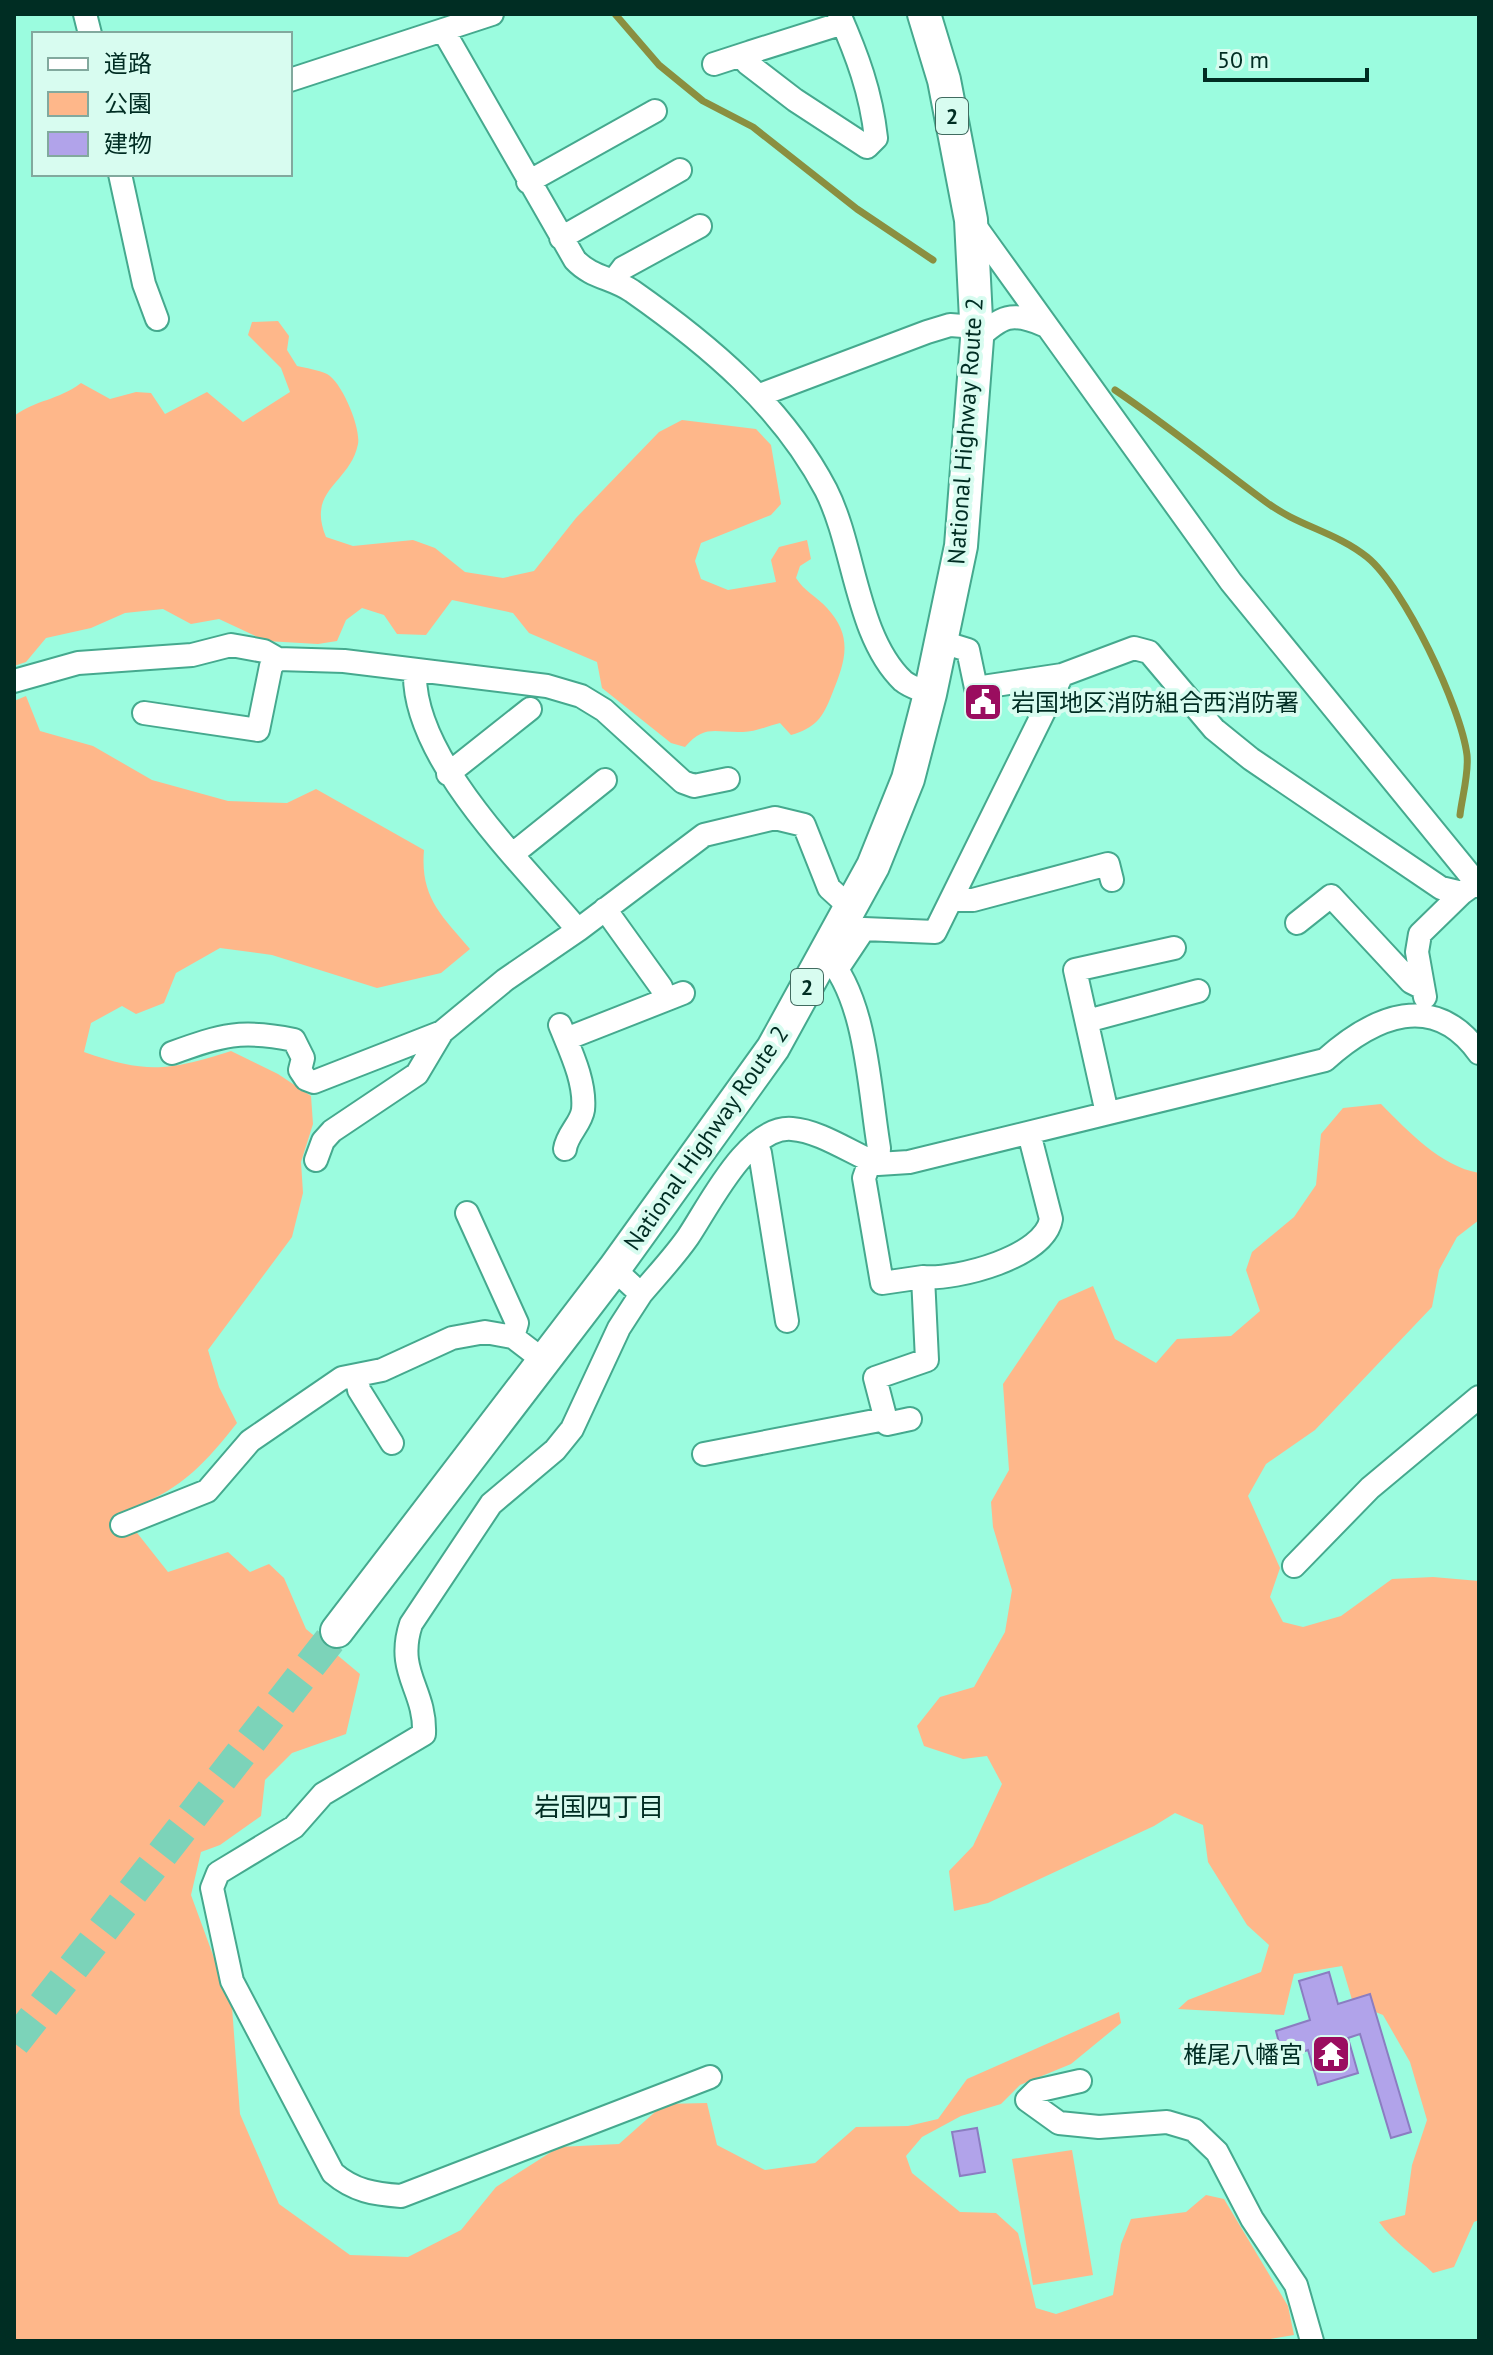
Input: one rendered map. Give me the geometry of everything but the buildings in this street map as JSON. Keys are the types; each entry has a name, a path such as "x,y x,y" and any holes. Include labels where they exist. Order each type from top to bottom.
{"highway":[{"name":"National Highway Route 2","path":"337,1631 614,1269 832,961 851,908 873,866 908,779 942,642 961,546 977,333 971,220 944,80 924,14"}],"street":[{"path":"292,79 492,14"},
{"path":"714,64 841,19 862,64 873,107 876,138 867,147 821,118 747,63 751,52"},
{"path":"443,30 561,238 589,274 614,280 705,347 760,395 788,430 826,491 877,645 904,682 930,694"},
{"path":"528,182 655,111"},
{"path":"561,238 680,170"},
{"path":"120,176 144,284 157,319"},
{"path":"971,220 1231,582 1472,887"},
{"path":"614,280 623,268 700,226"},
{"path":"760,395 950,325 977,333 997,320 1021,315 1044,325"},
{"path":"942,642 968,650 976,688 1062,675 1134,648 1149,652 1214,729 1251,759 1441,888 1472,887"},
{"path":"14,681 78,663 192,655 231,645 264,651 278,659 344,661 547,686 581,696 604,710 683,782 694,786 709,785 728,779"},
{"path":"144,713 258,730 271,666 278,659"},
{"path":"415,672 414,692 448,774 578,930"},
{"path":"1029,1133 1051,1219 1049,1229 1034,1247 993,1265 939,1278 882,1283 864,1178 879,1148 853,997 832,961 864,929 935,932 1062,675"},
{"path":"448,774 530,709"},
{"path":"514,853 605,780"},
{"path":"172,1053 228,1034 263,1034 294,1040 303,1058 300,1070 306,1079 314,1082 442,1032 505,980 578,930 704,835 727,833 775,818 804,825 829,888 851,908"},
{"path":"951,900 973,900 1108,864 1112,880"},
{"path":"1429,1013 1417,952 1420,934 1472,887"},
{"path":"1297,923 1331,896 1411,982 1423,988"},
{"path":"565,1149 566,1140 583,1112 580,1081 563,1032 674,996 661,987 605,909"},
{"path":"1107,1113 1075,970 1174,948"},
{"path":"1087,1021 1198,991"},
{"path":"710,2077 401,2196 359,2190 333,2173 232,1981 212,1888 218,1873 294,1827 323,1794 424,1734 424,1717 405,1662 404,1644 411,1624 491,1504 555,1450 572,1429 619,1328 641,1294 686,1240 739,1160 774,1131 790,1128 874,1162 909,1162 1325,1060 1368,1026 1429,1013 1463,1031 1479,1053"},
{"path":"316,1160 323,1141 332,1131 417,1074 442,1032"},
{"path":"756,1143 787,1321"},
{"path":"467,1213 517,1323 513,1337"},
{"path":"614,1269 641,1294"},
{"path":"910,1419 887,1424 875,1378 927,1360 923,1277"},
{"path":"122,1525 207,1491 250,1441 326,1386 382,1370 452,1338 485,1332 513,1337 543,1360"},
{"path":"357,1376 359,1390 392,1443"},
{"path":"1294,1566 1370,1488 1479,1397"},
{"path":"704,1454 885,1419"},
{"path":"1080,2081 1036,2091 1027,2100 1059,2123 1099,2127 1167,2122 1194,2130 1217,2152 1252,2219 1296,2285 1312,2341"}],"green space":[{"path":"278,321 289,336 287,350 297,366 327,374 333,379 344,395 357,427 358,444 354,458 325,497 321,508 326,537 353,546 413,540 435,548 465,572 503,578 534,571 576,518 659,432 682,420 756,429 771,445 781,504 771,515 701,543 695,561 701,579 728,590 776,582 771,560 779,547 807,540 811,559 800,566 796,578 836,619 844,640 840,671 821,716 806,729 791,735 780,723 748,732 705,732 685,747 671,743 602,688 597,662 529,633 513,613 452,600 426,635 397,634 384,615 362,608 346,620 337,641 318,644 266,641 219,619 191,624 163,609 125,613 91,628 46,638 26,662 14,666 14,416 81,383 110,399 136,392 151,393 165,414 207,392 243,422 290,392 281,368 248,335 252,322"},
{"path":"26,696 40,731 93,746 152,780 228,801 287,803 316,789 424,850 425,881 429,893 442,915 470,949 441,973 377,988 272,955 220,948 176,973 164,1003 136,1014 122,1006 91,1023 84,1052 125,1064 158,1067 190,1063 231,1051 278,1074 311,1096 313,1124 301,1162 303,1193 292,1237 208,1350 219,1387 237,1423 180,1482 136,1506 134,1529 168,1572 228,1552 250,1572 269,1564 284,1578 306,1629 360,1674 346,1734 292,1753 265,1780 261,1816 220,1845 201,1852 191,1895 232,2007 240,2114 279,2204 350,2255 408,2257 461,2230 496,2187 559,2147 619,2144 664,2104 707,2103 717,2145 765,2170 815,2163 856,2127 908,2126 938,2119 967,2079 1119,2012 1121,2023 1071,2064 1020,2085 1001,2104 961,2116 922,2137 906,2156 912,2173 960,2212 996,2213 1018,2233 1036,2308 1056,2314 1113,2295 1121,2244 1131,2219 1186,2212 1206,2195 1224,2199 1288,2306 1294,2335 1259,2341 14,2341 14,701"},
{"path":"1381,1104 1438,1155 1479,1173 1479,1220 1457,1237 1439,1270 1432,1307 1315,1430 1266,1464 1248,1496 1280,1568 1270,1597 1283,1622 1303,1627 1341,1616 1392,1579 1433,1577 1479,1581 1479,2220 1474,2222 1454,2267 1433,2273 1379,2222 1405,2215 1412,2165 1427,2120 1410,2062 1383,2015 1353,2003 1342,1966 1294,1974 1284,2015 1178,2009 1188,2000 1261,1972 1269,1945 1247,1925 1208,1862 1203,1825 1175,1813 1154,1826 988,1903 954,1911 949,1871 973,1846 1002,1784 987,1756 963,1759 924,1746 917,1726 940,1697 974,1687 1005,1632 1012,1590 993,1527 991,1502 1009,1470 1003,1384 1059,1301 1093,1286 1115,1339 1156,1363 1177,1339 1231,1336 1260,1311 1246,1270 1252,1252 1294,1217 1316,1185 1321,1134 1343,1108"},
{"path":"1072,2150 1093,2275 1033,2285 1012,2159"}],"waterway":[{"path":"615,14 659,65 703,101 753,127 857,209 933,260"},
{"path":"1115,390 1266,502 1355,548 1382,572 1429,649 1454,708 1467,755 1460,815"}],"tunnel":[{"path":"14,2043 337,1631"}],"place":[{"name":"岩国地区消防組合西消防署","path":"983,702"},
{"name":"椎尾八幡宮","path":"1331,2054"}],"district":[{"name":"岩国四丁目","path":"599,1806"}]}
